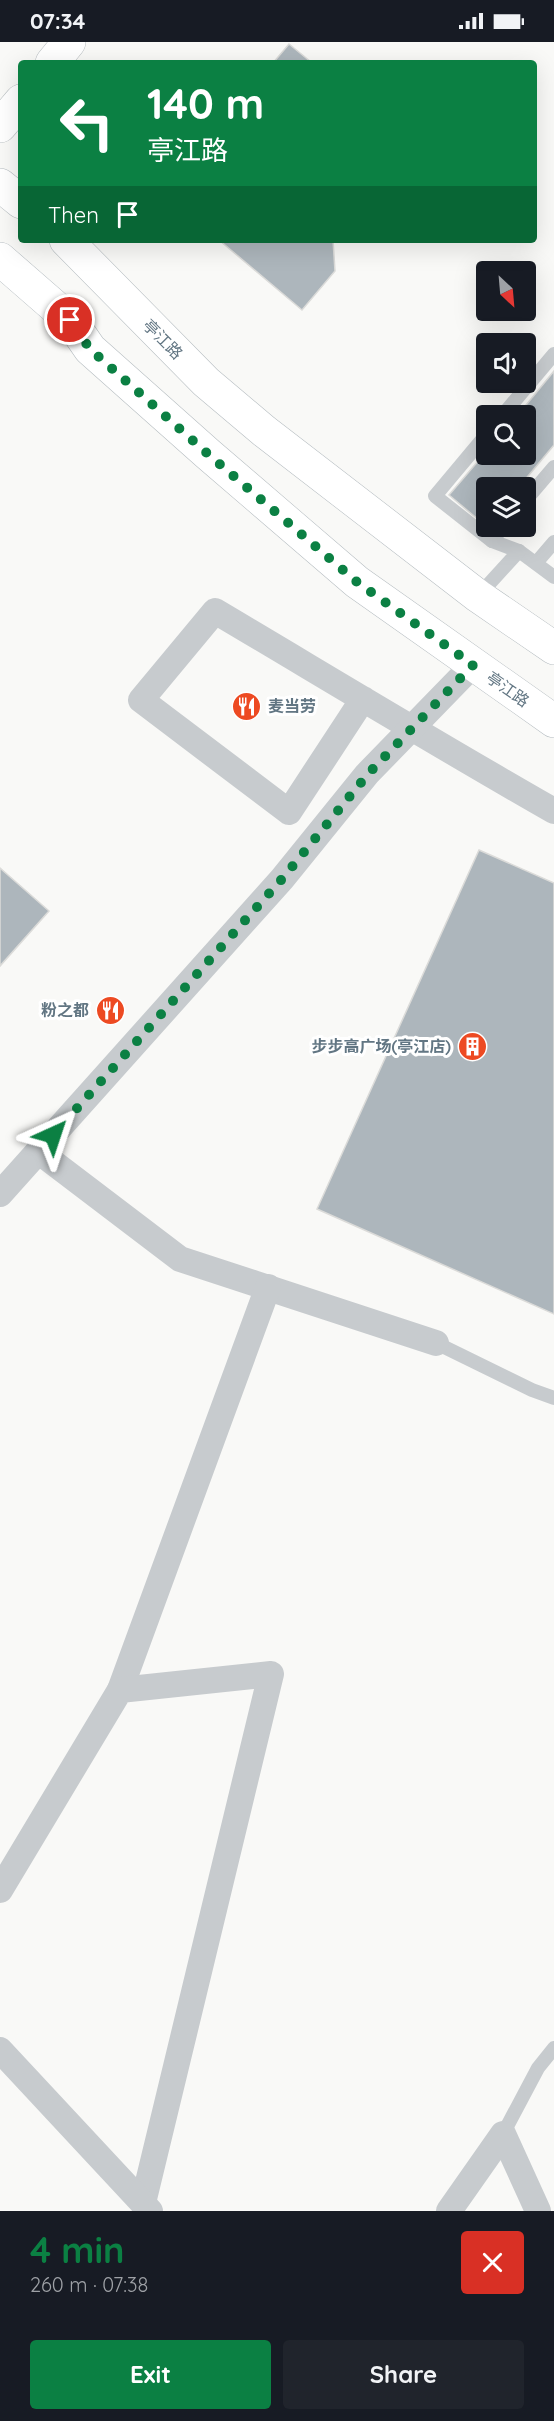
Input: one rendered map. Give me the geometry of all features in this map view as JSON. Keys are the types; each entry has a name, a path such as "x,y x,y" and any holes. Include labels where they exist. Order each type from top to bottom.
{"main road":[{"path":"54,60 69,42"},
{"path":"0,126 18,105"},
{"path":"0,185 18,200"},
{"name":"亭江路","path":"69,243 206,382 264,430 478,596 554,648"},
{"name":"亭江路","path":"0,259 70,320 90,349 357,582 554,721"}],"street":[{"path":"363,699 290,812 141,700 215,611 363,699 411,729 554,811"},
{"path":"0,1194 282,879 368,774 473,665"},
{"path":"38,1151 180,1259 436,1343"},
{"path":"0,1890 120,1690 268,1287"},
{"path":"120,1690 271,1674 147,2207"},
{"path":"0,2050 147,2207"},
{"path":"449,2211 503,2134"},
{"path":"503,2134 538,2211"}],"lane":[{"path":"511,405 554,354"},
{"path":"476,447 435,496 492,541 519,551 554,577"},
{"path":"536,488 554,467"},
{"path":"492,541 495,537"},
{"path":"536,563 554,542"},
{"path":"478,596 519,551"},
{"path":"436,1343 532,1390 554,1398"},
{"path":"503,2134 538,2068 554,2048"}],"building":[{"path":"289,44 309,60 276,60"},
{"path":"223,243 333,243 335,271 302,310"},
{"path":"554,371 554,445 527,477 476,477 476,518 449,495 476,464 536,465 536,405 526,405"},
{"name":"步步高广场(亭江店)","path":"479,850 554,883 554,1314 317,1209"},
{"path":"0,868 49,911 0,966"}],"place":[{"name":"麦当劳","path":"247,706"},
{"name":"粉之都","path":"110,1010"},
{"name":"步步高广场(亭江店)","path":"472,1046"}],"route":[{"path":"53,1135 282,879 368,774 473,665 357,582 90,349 70,320"}]}
